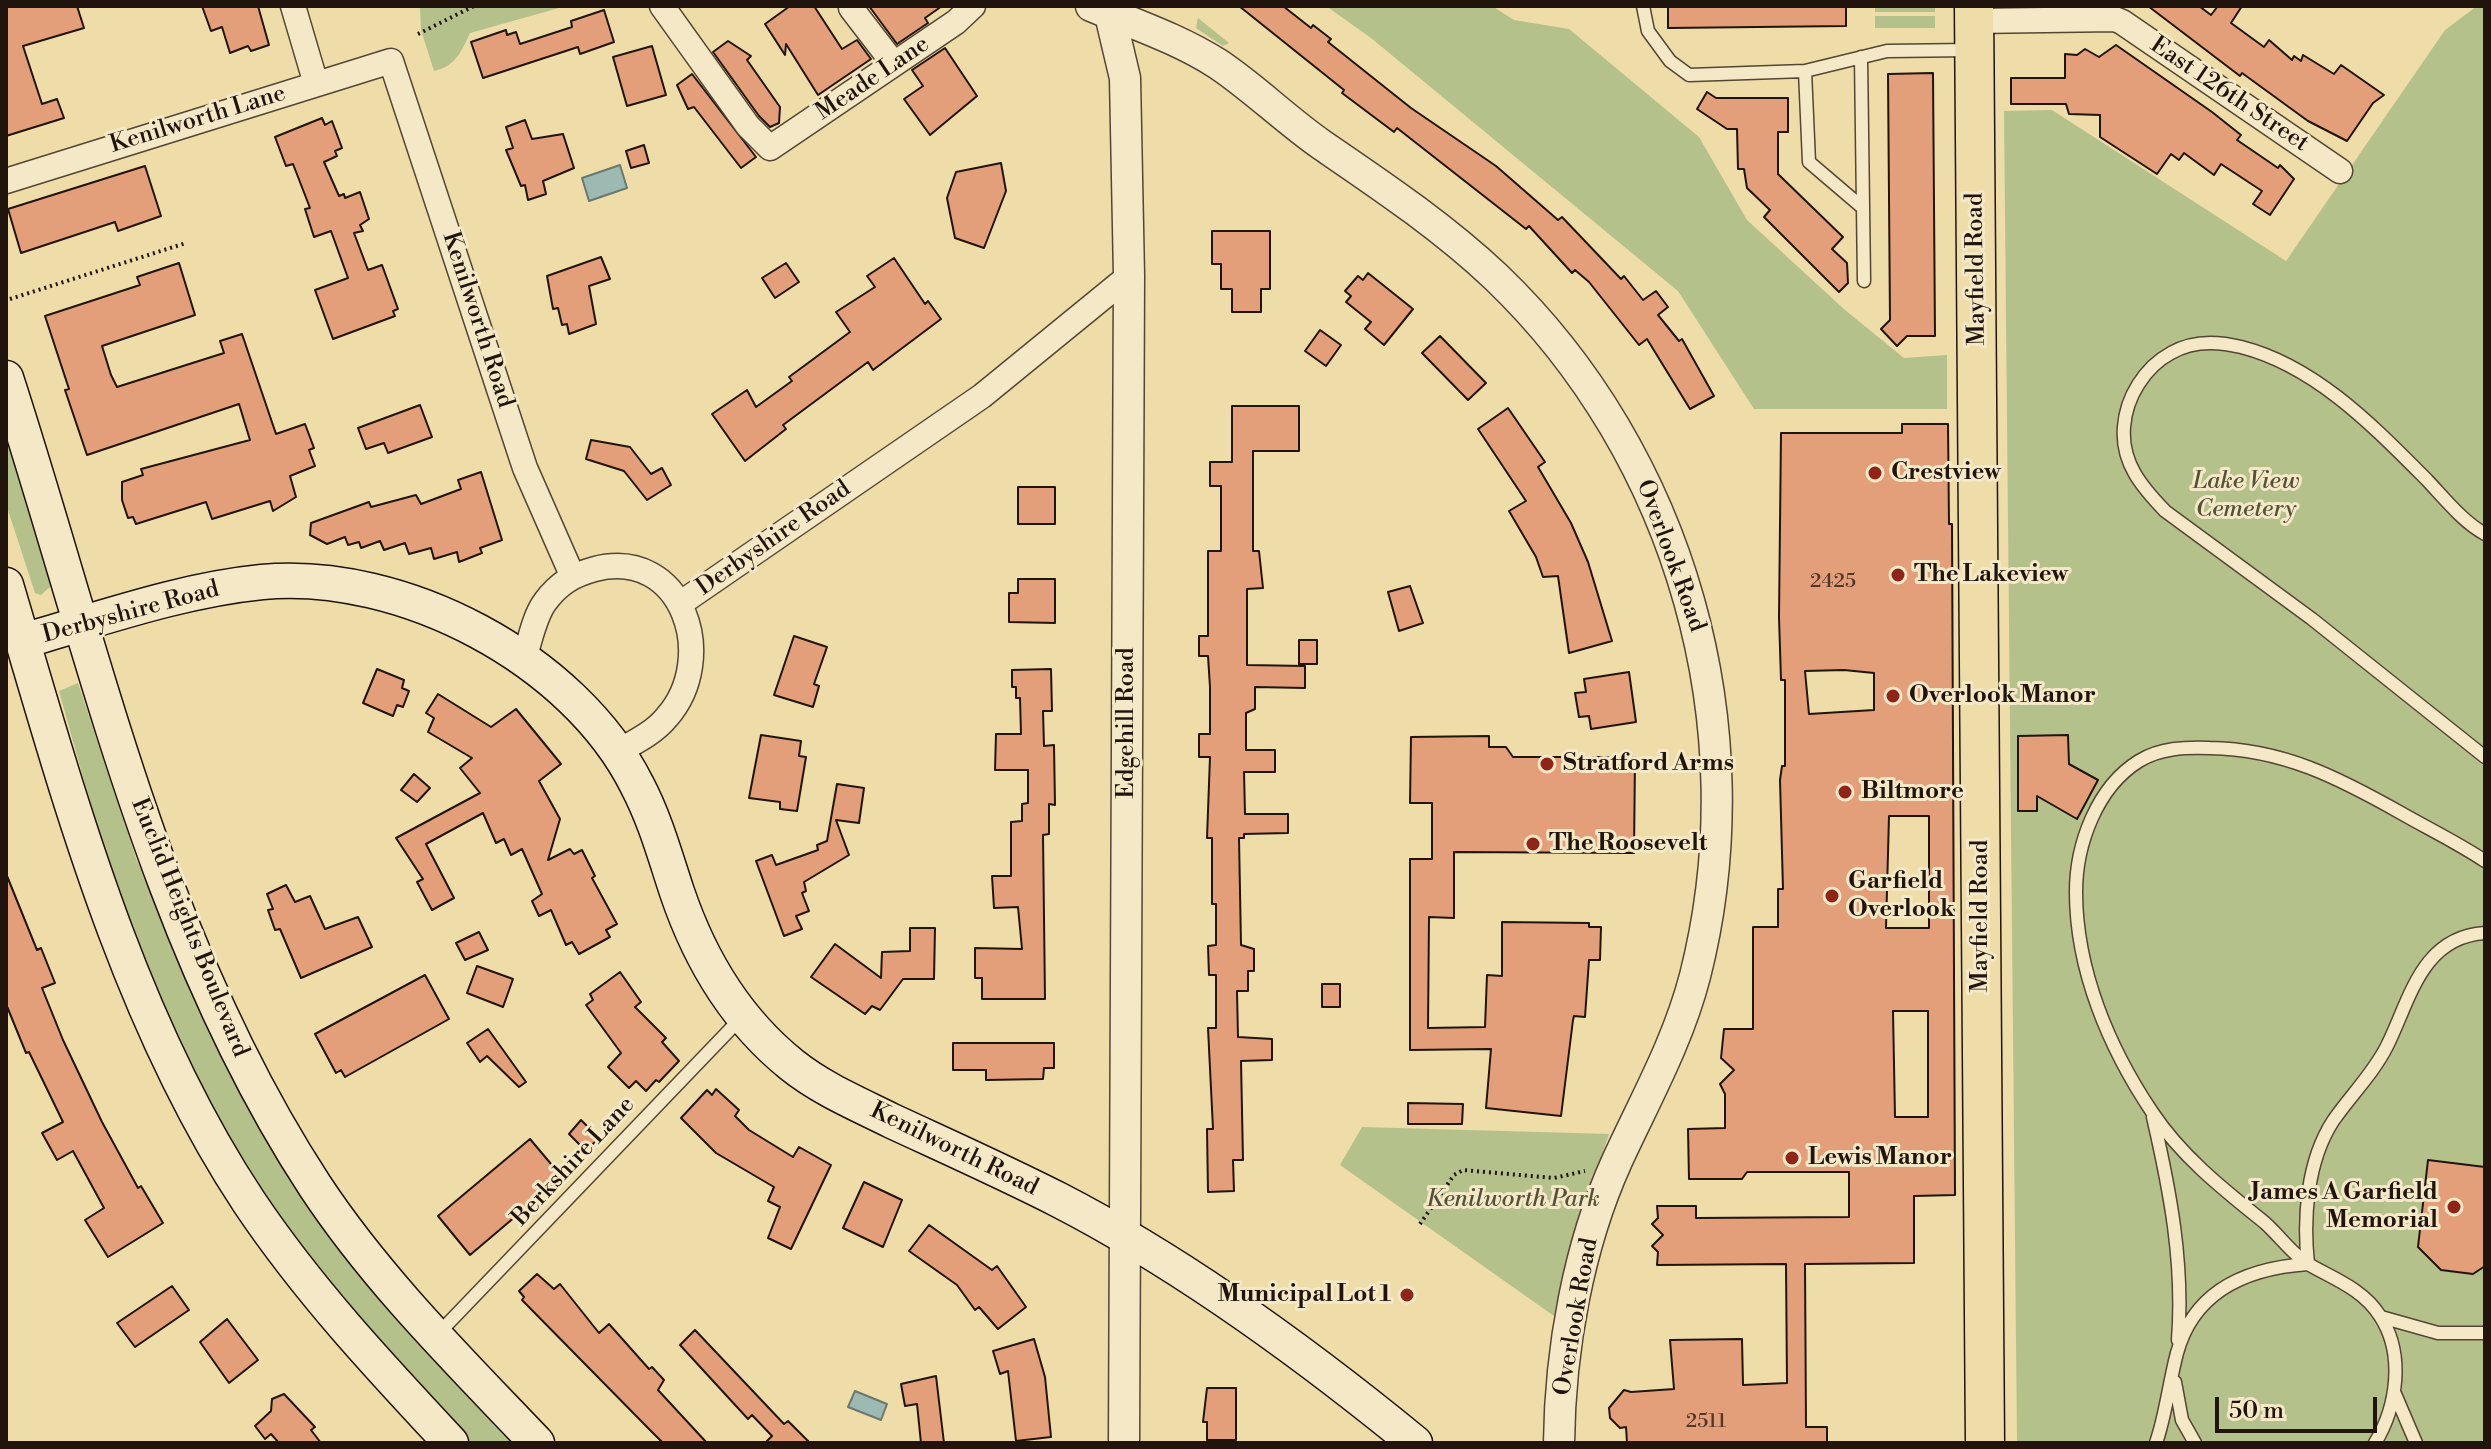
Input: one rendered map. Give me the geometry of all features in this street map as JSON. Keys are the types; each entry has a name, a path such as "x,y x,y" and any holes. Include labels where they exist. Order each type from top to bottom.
{"main road":[{"name":"Mayfield Road","path":"1974,26 1985,1443"},
{"name":"Euclid Heights Boulevard","path":"6,378 152,850 240,1059 284,1137 341,1224 436,1336 537,1443"},
{"name":"Derbyshire Road","path":"14,645 212,590 301,582 365,590 416,604 484,634 524,659 575,703 617,752"},
{"path":"6,585 14,645 118,935 156,1029 200,1119 249,1202 309,1286 451,1443"},
{"name":"Kenilworth Road","path":"617,752 650,814 696,941 718,983 742,1017 793,1066 821,1085 1059,1200 1124,1236 1294,1350 1415,1443"}],"street":[{"path":"293,6 316,84"},
{"name":"Meade Lane","path":"662,6 748,126 770,148 956,22 973,6"},
{"path":"851,8 894,64"},
{"name":"Edgehill Road","path":"1104,9 1125,78 1129,276 1124,1443"},
{"name":"Overlook Road","path":"1104,9 1196,51 1221,66 1294,125 1424,216 1497,279 1572,361 1609,413 1638,466 1689,599 1706,670 1718,762 1716,853 1706,926 1682,1021 1617,1162 1587,1246 1566,1359 1559,1443"},
{"name":"East 126th Street","path":"1974,26 2115,19 2340,171"},
{"name":"Kenilworth Lane","path":"6,181 391,61"},
{"name":"Kenilworth Road","path":"391,61 525,468 572,575"},
{"name":"Derbyshire Road","path":"617,752 648,734 668,716 684,688 692,642 681,603 982,396 1129,276"},
{"path":"524,659 544,603 572,575 609,566 634,568 656,578 681,603"}],"lane":[{"path":"1643,6 1648,31 1670,61 1689,75 1805,71 1974,26"},
{"path":"1861,57 1864,281"},
{"path":"1805,71 1809,162 1863,208"},
{"path":"2485,534 2356,414 2297,367 2258,351 2218,341 2183,346 2162,357 2142,378 2131,396 2124,427 2126,456 2146,492 2165,511 2312,619 2485,757"},
{"path":"2485,861 2350,783 2290,758 2248,748 2183,748 2151,755 2125,772 2086,829 2076,879 2081,954 2094,998 2152,1113 2190,1158 2308,1264 2342,1281 2381,1317 2438,1333 2485,1333"},
{"path":"2308,1264 2306,1220 2325,1137 2388,1045 2420,971 2450,944 2485,933"},
{"name":"Berkshire Lane","path":"436,1336 742,1017"},
{"path":"2152,1113 2173,1208 2180,1278 2177,1403 2195,1443"},
{"path":"2156,1443 2177,1352 2196,1311 2216,1292 2248,1274 2308,1264"},
{"path":"2375,1443 2390,1415 2395,1394 2393,1352 2381,1317"},
{"path":"2395,1394 2416,1443"}],"path":[{"path":"418,34 474,6"},
{"path":"10,299 186,243"},
{"path":"1420,1224 1454,1175 1463,1170 1554,1178 1587,1171"}],"green space":[{"path":"420,6 566,6 470,33 453,62 434,71 421,30"},
{"path":"1326,6 1492,6 1514,20 1569,29 1699,137 1747,220 1845,310 1904,358 1947,355 1947,409 1754,409 1678,291 1371,38"},
{"path":"1875,6 1935,6 1935,12 1875,12"},
{"name":"Lake View Cemetery","path":"2477,6 2485,6 2485,1443 2017,1443 2004,111 2052,110 2286,261 2445,30"},
{"path":"1875,16 1935,16 1935,28 1875,28"},
{"path":"1198,18 1229,43 1223,46 1196,28"},
{"path":"6,411 52,585 41,595 35,593 6,504"},
{"path":"78,683 137,861 153,886 232,1069 522,1443 468,1443 380,1350 239,1165 159,1007 103,849 59,691"},
{"name":"Kenilworth Park","path":"1362,1127 1609,1134 1566,1261 1554,1316 1340,1165"}],"water":[{"path":"620,165 627,188 589,201 582,178"},
{"path":"855,1391 887,1404 881,1420 848,1407"}],"building":[{"path":"6,6 77,6 84,28 23,46 42,104 57,99 64,118 6,136"},
{"path":"202,6 258,6 269,45 251,51 248,46 230,53 222,27 211,31"},
{"path":"790,6 814,6 842,49 857,40 871,59 818,95 786,44 785,55 765,24"},
{"path":"869,6 942,6 925,18 928,23 897,44"},
{"path":"1239,6 1283,6 1311,28 1313,25 1331,39 1328,42 1411,108 1496,166 1558,220 1562,217 1621,279 1624,276 1643,300 1656,291 1668,307 1658,315 1679,341 1682,339 1714,396 1690,409 1647,339 1639,345 1589,282 1575,270 1572,273 1529,226 1526,229 1397,128 1394,132 1342,93 1344,90"},
{"path":"1668,6 1846,6 1846,26 1668,28"},
{"path":"2148,6 2199,6 2211,15 2218,6 2242,6 2231,23 2264,47 2269,40 2292,60 2294,56 2301,61 2303,55 2334,74 2341,65 2384,95 2373,103 2347,141 2308,121 2242,73 2240,76"},
{"path":"604,10 614,42 580,54 578,47 483,78 471,42 506,30 507,35 516,32 520,44 572,27 571,21"},
{"path":"728,41 751,56 747,60 780,107 779,123 770,127 759,116 713,52"},
{"path":"2116,45 2212,112 2241,135 2237,140 2278,168 2280,165 2294,179 2270,215 2253,204 2262,191 2221,164 2214,175 2184,153 2179,160 2171,154 2157,174 2100,137 2100,115 2069,114 2066,104 2011,104 2011,78 2065,78 2065,54 2077,55 2085,49 2099,57"},
{"path":"652,46 666,95 627,106 613,57"},
{"path":"945,48 977,96 930,135 904,99 923,86 912,70"},
{"path":"1933,73 1935,336 1907,336 1897,346 1881,329 1890,320 1888,74"},
{"path":"692,74 756,157 741,168 694,107 688,109 677,85"},
{"path":"1707,92 1716,98 1788,98 1788,132 1778,132 1778,174 1843,237 1832,249 1847,263 1848,283 1839,292 1764,217 1770,210 1747,188 1744,169 1738,169 1737,129 1727,129 1697,109"},
{"path":"322,118 325,125 332,121 342,148 335,151 337,156 324,162 339,196 344,194 345,198 360,192 369,219 360,225 363,231 354,233 368,270 382,265 398,309 393,311 395,316 333,339 315,290 348,278 331,231 314,237 305,209 310,208 293,164 286,166 275,137"},
{"path":"525,120 532,139 563,134 574,168 543,181 546,194 528,200 525,185 521,186 506,150 513,148 506,127"},
{"path":"644,145 649,163 631,168 626,151"},
{"path":"1001,163 1006,191 984,248 955,238 947,198 956,172"},
{"path":"145,166 161,216 118,231 115,222 21,253 8,209"},
{"path":"1212,231 1270,231 1270,289 1261,289 1261,312 1232,312 1232,289 1221,289 1221,264 1212,264"},
{"path":"601,257 610,279 589,286 596,324 569,334 567,324 562,325 558,308 553,309 547,276"},
{"path":"894,258 925,304 928,301 941,319 873,370 868,362 783,425 786,429 745,461 712,414 747,390 756,407 792,381 789,377 850,332 836,312 875,287 867,276"},
{"path":"179,263 195,315 102,346 111,375 117,387 224,353 220,341 242,334 276,434 305,424 314,448 309,450 315,466 290,476 296,497 273,511 270,501 212,519 206,502 136,524 133,517 128,518 122,500 122,482 143,475 141,469 250,440 239,404 87,455 45,316 140,285 137,277"},
{"path":"786,263 799,282 775,298 762,278"},
{"path":"1368,273 1413,309 1384,345 1365,329 1371,322 1346,302 1351,296 1345,291 1358,276 1363,280"},
{"path":"1320,330 1341,345 1326,366 1305,351"},
{"path":"1440,336 1486,383 1468,400 1422,353"},
{"path":"420,405 432,437 388,453 384,443 366,449 358,428"},
{"path":"1232,406 1299,406 1299,451 1253,451 1253,551 1259,551 1263,588 1247,589 1247,665 1305,666 1305,688 1255,687 1255,709 1246,713 1246,750 1275,750 1275,772 1244,772 1245,814 1288,814 1288,833 1244,834 1244,838 1239,838 1241,945 1254,949 1254,971 1248,971 1248,991 1237,991 1238,1037 1272,1039 1272,1060 1241,1061 1243,1160 1233,1160 1234,1191 1208,1192 1207,1129 1213,1129 1208,1028 1216,1028 1216,975 1209,975 1208,946 1216,945 1216,904 1212,904 1212,838 1207,838 1210,757 1199,757 1199,734 1210,734 1210,687 1208,656 1199,656 1199,636 1208,636 1208,551 1221,551 1221,486 1210,486 1210,462 1232,462"},
{"path":"1508,408 1545,462 1538,467 1571,523 1588,562 1612,641 1569,653 1558,576 1543,577 1536,557 1509,511 1526,501 1478,429"},
{"path":"1902,424 1948,424 1949,524 1952,524 1955,1195 1914,1196 1914,1263 1805,1264 1806,1427 1827,1427 1827,1443 1627,1443 1626,1427 1620,1428 1610,1418 1609,1408 1624,1390 1674,1389 1670,1340 1742,1339 1743,1385 1787,1383 1786,1264 1657,1265 1658,1252 1652,1246 1663,1235 1652,1224 1658,1218 1657,1206 1696,1206 1696,1218 1849,1217 1849,1172 1747,1172 1742,1179 1689,1179 1688,1129 1725,1128 1725,1094 1720,1084 1734,1070 1721,1058 1724,1029 1753,1029 1753,927 1778,927 1778,889 1783,889 1780,780 1782,766 1785,766 1785,680 1781,680 1779,617 1781,433 1902,433","holes":["1805,671 1874,673 1874,710 1809,714","1889,816 1929,816 1929,928 1886,928","1893,1011 1928,1011 1928,1117 1895,1117"]},
{"path":"591,440 630,447 651,474 662,468 671,485 647,500 624,471 586,459"},
{"path":"481,472 502,540 480,548 482,553 459,562 457,552 434,559 431,548 409,554 405,543 384,550 380,541 361,548 359,542 348,545 345,537 327,544 310,535 311,523 369,502 371,507 416,495 421,504 461,489 458,480"},
{"path":"1018,487 1055,487 1055,524 1018,524"},
{"path":"1018,579 1055,579 1055,623 1009,622 1009,593 1018,593"},
{"path":"1410,586 1423,623 1399,631 1388,592"},
{"path":"794,636 827,647 814,684 819,686 813,707 774,695"},
{"path":"1299,640 1317,640 1317,664 1299,664"},
{"path":"377,669 404,680 402,688 409,691 403,707 397,705 393,716 363,703"},
{"path":"1051,669 1052,711 1043,711 1044,746 1054,745 1055,805 1049,804 1049,834 1043,835 1045,999 982,999 982,978 975,978 975,948 1022,949 1018,907 994,908 992,876 1011,876 1011,822 1022,821 1022,804 1028,803 1028,770 995,770 996,734 1021,734 1020,698 1016,698 1016,687 1012,687 1012,670"},
{"path":"1629,672 1636,722 1591,729 1589,716 1579,717 1575,693 1586,692 1584,679"},
{"path":"438,694 491,727 516,709 561,764 539,781 560,819 548,860 570,849 574,854 582,850 595,876 592,878 617,924 606,930 610,937 579,954 572,942 566,945 551,910 539,916 532,901 542,894 522,849 511,855 504,839 496,843 483,813 426,844 454,898 432,910 417,882 423,879 396,838 480,793 460,768 472,758 428,732 434,718 426,713"},
{"path":"761,735 801,741 799,756 806,757 797,811 780,809 780,802 749,798"},
{"path":"2068,735 2069,764 2098,780 2077,819 2037,796 2037,811 2018,811 2018,736"},
{"path":"1489,736 1489,747 1506,747 1513,757 1635,757 1634,853 1454,852 1454,918 1429,917 1428,1028 1485,1027 1487,975 1502,976 1502,922 1589,923 1589,927 1601,927 1600,960 1589,960 1585,1017 1574,1016 1573,1020 1561,1116 1486,1108 1491,1049 1410,1050 1410,859 1432,859 1432,803 1410,803 1411,737"},
{"path":"414,774 430,788 417,802 401,790"},
{"path":"837,784 864,788 859,823 836,820 849,855 804,882 806,891 802,893 809,911 796,916 802,929 784,936 756,861 772,855 776,865 818,850 817,845 827,841"},
{"path":"7,876 37,950 41,948 55,983 42,988 63,1040 138,1188 141,1186 163,1223 108,1257 85,1220 104,1208 73,1151 57,1160 42,1133 63,1122 29,1052 26,1053 6,1004"},
{"path":"286,885 295,902 310,896 325,929 358,917 372,947 301,978 280,929 275,930 268,910 273,909 267,894"},
{"path":"910,928 935,928 934,979 903,979 880,1010 872,1006 865,1014 811,977 835,944 881,978 882,952 910,951"},
{"path":"479,932 488,950 465,960 456,943"},
{"path":"477,966 513,979 503,1007 467,993"},
{"path":"620,972 641,1002 635,1007 666,1038 662,1042 679,1061 646,1091 636,1081 629,1088 608,1067 621,1053 586,1005 593,1000 590,994"},
{"path":"425,975 449,1019 345,1077 341,1070 336,1073 315,1034"},
{"path":"1322,984 1340,984 1340,1007 1322,1007"},
{"path":"488,1029 526,1082 519,1087 487,1056 480,1062 467,1043"},
{"path":"953,1043 1054,1043 1054,1068 1044,1068 1043,1079 986,1080 986,1070 953,1070"},
{"path":"716,1089 739,1110 735,1116 749,1130 793,1157 799,1147 831,1165 791,1249 768,1238 780,1207 768,1201 774,1187 716,1153 681,1118 707,1090 712,1095"},
{"path":"1408,1103 1463,1104 1462,1124 1408,1124"},
{"path":"581,1120 599,1138 586,1151 569,1134"},
{"path":"530,1139 562,1177 470,1255 438,1216"},
{"name":"James A Garfield Memorial","path":"2428,1160 2485,1167 2485,1266 2473,1274 2441,1270 2418,1247"},
{"path":"864,1182 902,1200 883,1247 843,1228"},
{"path":"929,1225 992,1270 997,1266 1026,1307 998,1329 979,1307 975,1310 957,1285 909,1251"},
{"path":"537,1274 554,1289 560,1284 599,1333 609,1324 649,1369 652,1367 664,1380 658,1390 707,1443 663,1443 522,1300 524,1297 519,1291"},
{"path":"172,1286 189,1310 135,1347 117,1323"},
{"path":"227,1319 258,1360 229,1383 200,1342"},
{"path":"695,1330 784,1424 788,1421 810,1443 765,1443 772,1436 752,1415 748,1419 680,1345"},
{"path":"1034,1339 1045,1377 1051,1437 1016,1441 1008,1371 1000,1374 993,1351"},
{"path":"936,1376 944,1443 921,1443 917,1404 905,1406 901,1384"},
{"path":"1207,1388 1236,1388 1236,1440 1207,1440 1207,1422 1203,1422"},
{"path":"284,1394 315,1427 311,1430 321,1443 279,1443 271,1434 265,1439 255,1426 271,1411 272,1399"}],"place":[{"name":"Crestview","path":"1875,473"},
{"name":"The Lakeview","path":"1898,575"},
{"name":"Overlook Manor","path":"1893,696"},
{"name":"Stratford Arms","path":"1547,764"},
{"name":"Biltmore","path":"1845,792"},
{"name":"The Roosevelt","path":"1533,844"},
{"name":"Garfield Overlook","path":"1832,896"},
{"name":"Lewis Manor","path":"1792,1158"},
{"name":"James A Garfield Memorial","path":"2454,1207"},
{"name":"Municipal Lot 1","path":"1407,1295"}]}
